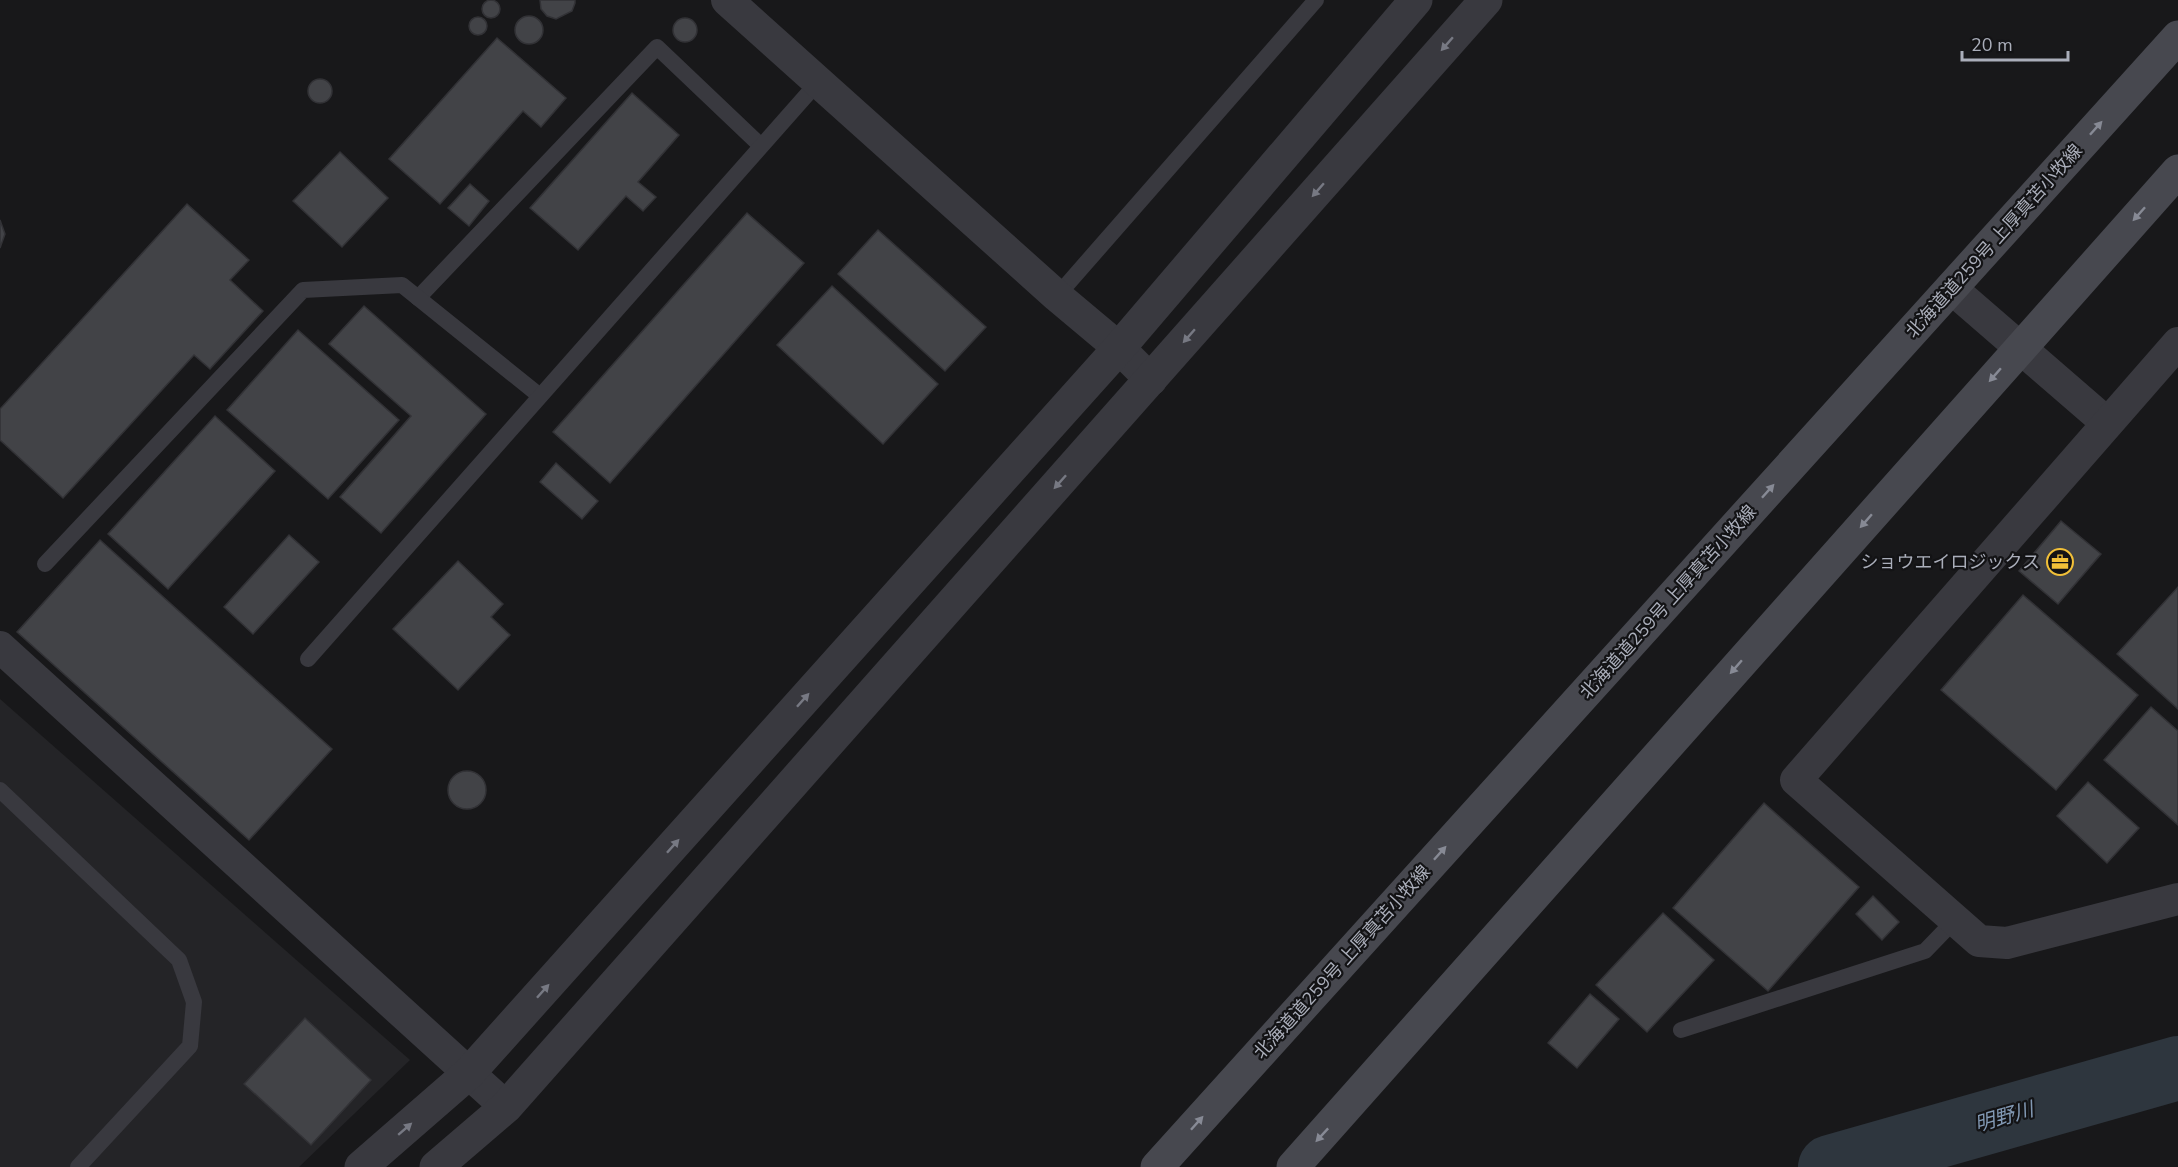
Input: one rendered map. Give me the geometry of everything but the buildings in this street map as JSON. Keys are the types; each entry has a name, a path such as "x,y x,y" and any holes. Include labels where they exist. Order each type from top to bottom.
{"main road":[{"name":"北海道道259号 上厚真苫小牧線","path":"1158,1167 2178,37"},
{"path":"1293,1167 2020,346 2178,171"}],"street":[{"path":"727,0 1057,296 1119,348 1151,380"},
{"path":"361,1167 470,1073 1119,348 1416,0"},
{"path":"436,1167 506,1107 1486,0"},
{"path":"1951,288 2107,423"},
{"path":"2178,343 1796,780 1979,941 2007,943 2178,899"},
{"path":"0,647 506,1107"}],"lane":[{"path":"1057,296 1316,0"},
{"path":"418,298 657,47 761,146"},
{"path":"308,659 819,81"},
{"path":"45,564 303,290 402,285 540,396"},
{"path":"0,790 179,960 194,1002 190,1046 78,1167"},
{"path":"1681,1030 1925,951 1955,920"}],"shaded area":[{"path":"0,699 410,1060 299,1167 0,1167"}],"waterway":[{"name":"明野川","path":"1830,1167 2178,1068"}],"place":[{"name":"ショウエイロジックス","path":"2060,562"}]}
